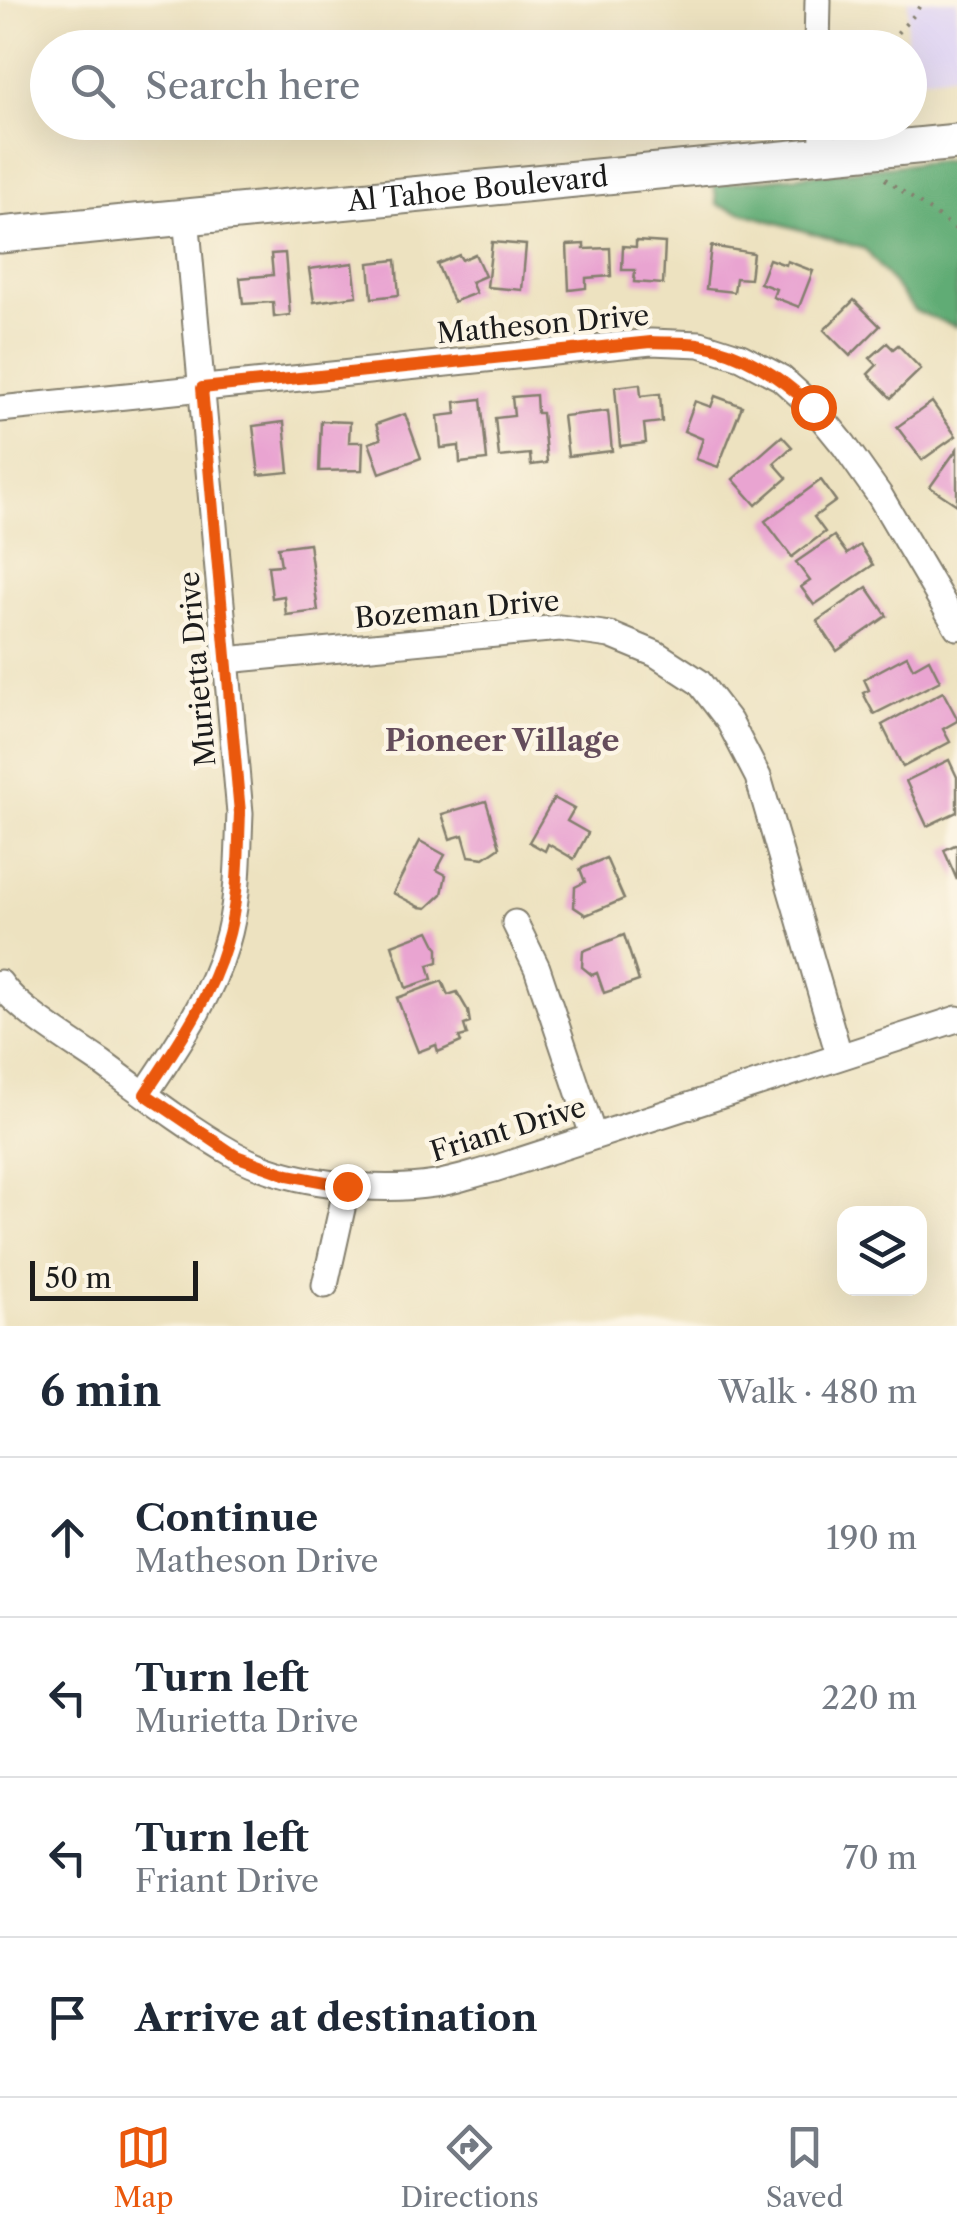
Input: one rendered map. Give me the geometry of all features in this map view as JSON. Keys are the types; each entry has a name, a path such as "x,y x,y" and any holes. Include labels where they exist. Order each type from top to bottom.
{"main road":[{"name":"Al Tahoe Boulevard","path":"0,235 823,140 868,151 957,142"}],"street":[{"path":"817,30 818,0"},
{"name":"Murietta Drive","path":"145,1094 203,1002 226,943 238,878 240,813 186,216"},
{"name":"Matheson Drive","path":"0,409 651,342 700,344 741,357 781,378 813,407 880,496 957,626"},
{"name":"Bozeman Drive","path":"226,660 560,628 610,636 656,654 699,682 730,721 758,777 839,1055"},
{"path":"515,922 538,968 594,1135"},
{"name":"Friant Drive","path":"0,983 23,1006 236,1156 288,1175 347,1186 435,1184 494,1169 957,1019"},
{"path":"326,1285 347,1186"}],"path":[{"path":"900,30 923,0"},
{"path":"868,151 878,174 957,230"}],"shaded area":[{"path":"908,0 957,0 957,74 927,77 927,30 907,30"}],"green space":[{"path":"957,159 957,327 915,311 865,249 717,205 714,185"}],"building":[{"path":"636,241 665,243 663,284 634,282 635,270 622,270 623,246 636,247"},
{"path":"492,242 526,245 522,290 487,287"},
{"path":"584,244 584,249 610,248 611,276 586,278 586,288 569,290 567,245"},
{"path":"711,246 753,253 750,279 736,278 734,292 706,289"},
{"path":"285,253 290,315 274,317 273,302 243,304 240,278 273,275 271,254"},
{"path":"475,254 485,276 471,282 476,293 453,302 437,264 459,255 462,260"},
{"path":"769,259 813,271 799,307 773,297 776,289 760,283"},
{"path":"396,260 399,295 372,298 369,263"},
{"path":"353,263 357,296 314,302 309,269"},
{"path":"854,300 880,326 850,356 824,330"},
{"path":"887,343 893,349 898,345 921,369 891,398 868,374 877,365 870,358"},
{"path":"640,384 641,396 660,394 662,422 644,424 646,443 620,446 615,387"},
{"path":"536,395 537,413 542,413 547,463 531,465 530,454 499,457 495,418 514,416 512,397"},
{"path":"715,396 742,406 718,467 696,459 703,439 684,431 695,401 711,407"},
{"path":"481,399 487,460 460,463 459,446 441,448 438,416 456,414 455,402"},
{"path":"932,402 956,436 922,460 897,427"},
{"path":"608,411 612,451 568,456 563,416"},
{"path":"405,414 421,458 380,473 369,443 381,439 376,424"},
{"path":"321,421 350,422 349,442 363,442 362,470 319,471"},
{"path":"284,422 289,472 259,475 253,426"},
{"path":"782,436 792,447 774,463 787,478 756,505 733,479"},
{"path":"957,449 957,505 930,487"},
{"path":"821,480 836,501 814,517 825,532 792,557 765,521"},
{"path":"834,536 847,554 860,545 873,565 814,605 801,587 810,581 796,562"},
{"path":"309,543 318,611 286,615 284,596 272,598 268,566 281,565 278,547"},
{"path":"867,587 887,616 837,651 817,621"},
{"path":"907,656 913,668 929,659 940,681 874,714 863,693 869,690 864,679"},
{"path":"943,692 957,718 943,729 950,742 903,767 882,725"},
{"path":"949,760 957,777 957,812 927,826 906,781"},
{"path":"554,798 574,809 567,821 588,833 574,859 548,844 545,851 529,842"},
{"path":"486,801 500,847 484,858 469,856 463,835 450,839 442,814"},
{"path":"420,841 445,855 437,870 446,875 442,894 427,908 393,893"},
{"path":"957,844 957,880 944,850"},
{"path":"606,858 624,899 586,915 574,907 575,887 585,882 580,869"},
{"path":"429,931 438,949 438,962 428,965 432,979 406,988 392,945"},
{"path":"624,935 639,981 604,993 597,973 592,975 582,967 583,951"},
{"path":"442,981 448,995 457,992 468,1011 470,1023 464,1025 467,1035 459,1037 461,1042 438,1052 436,1045 418,1052 397,998"}],"district":[{"name":"Pioneer Village","path":"502,740"}],"route":[{"path":"347,1186 288,1175 236,1156 145,1094 203,1002 226,943 238,878 240,813 202,388 651,342 700,344 741,357 781,378 813,407"}]}
